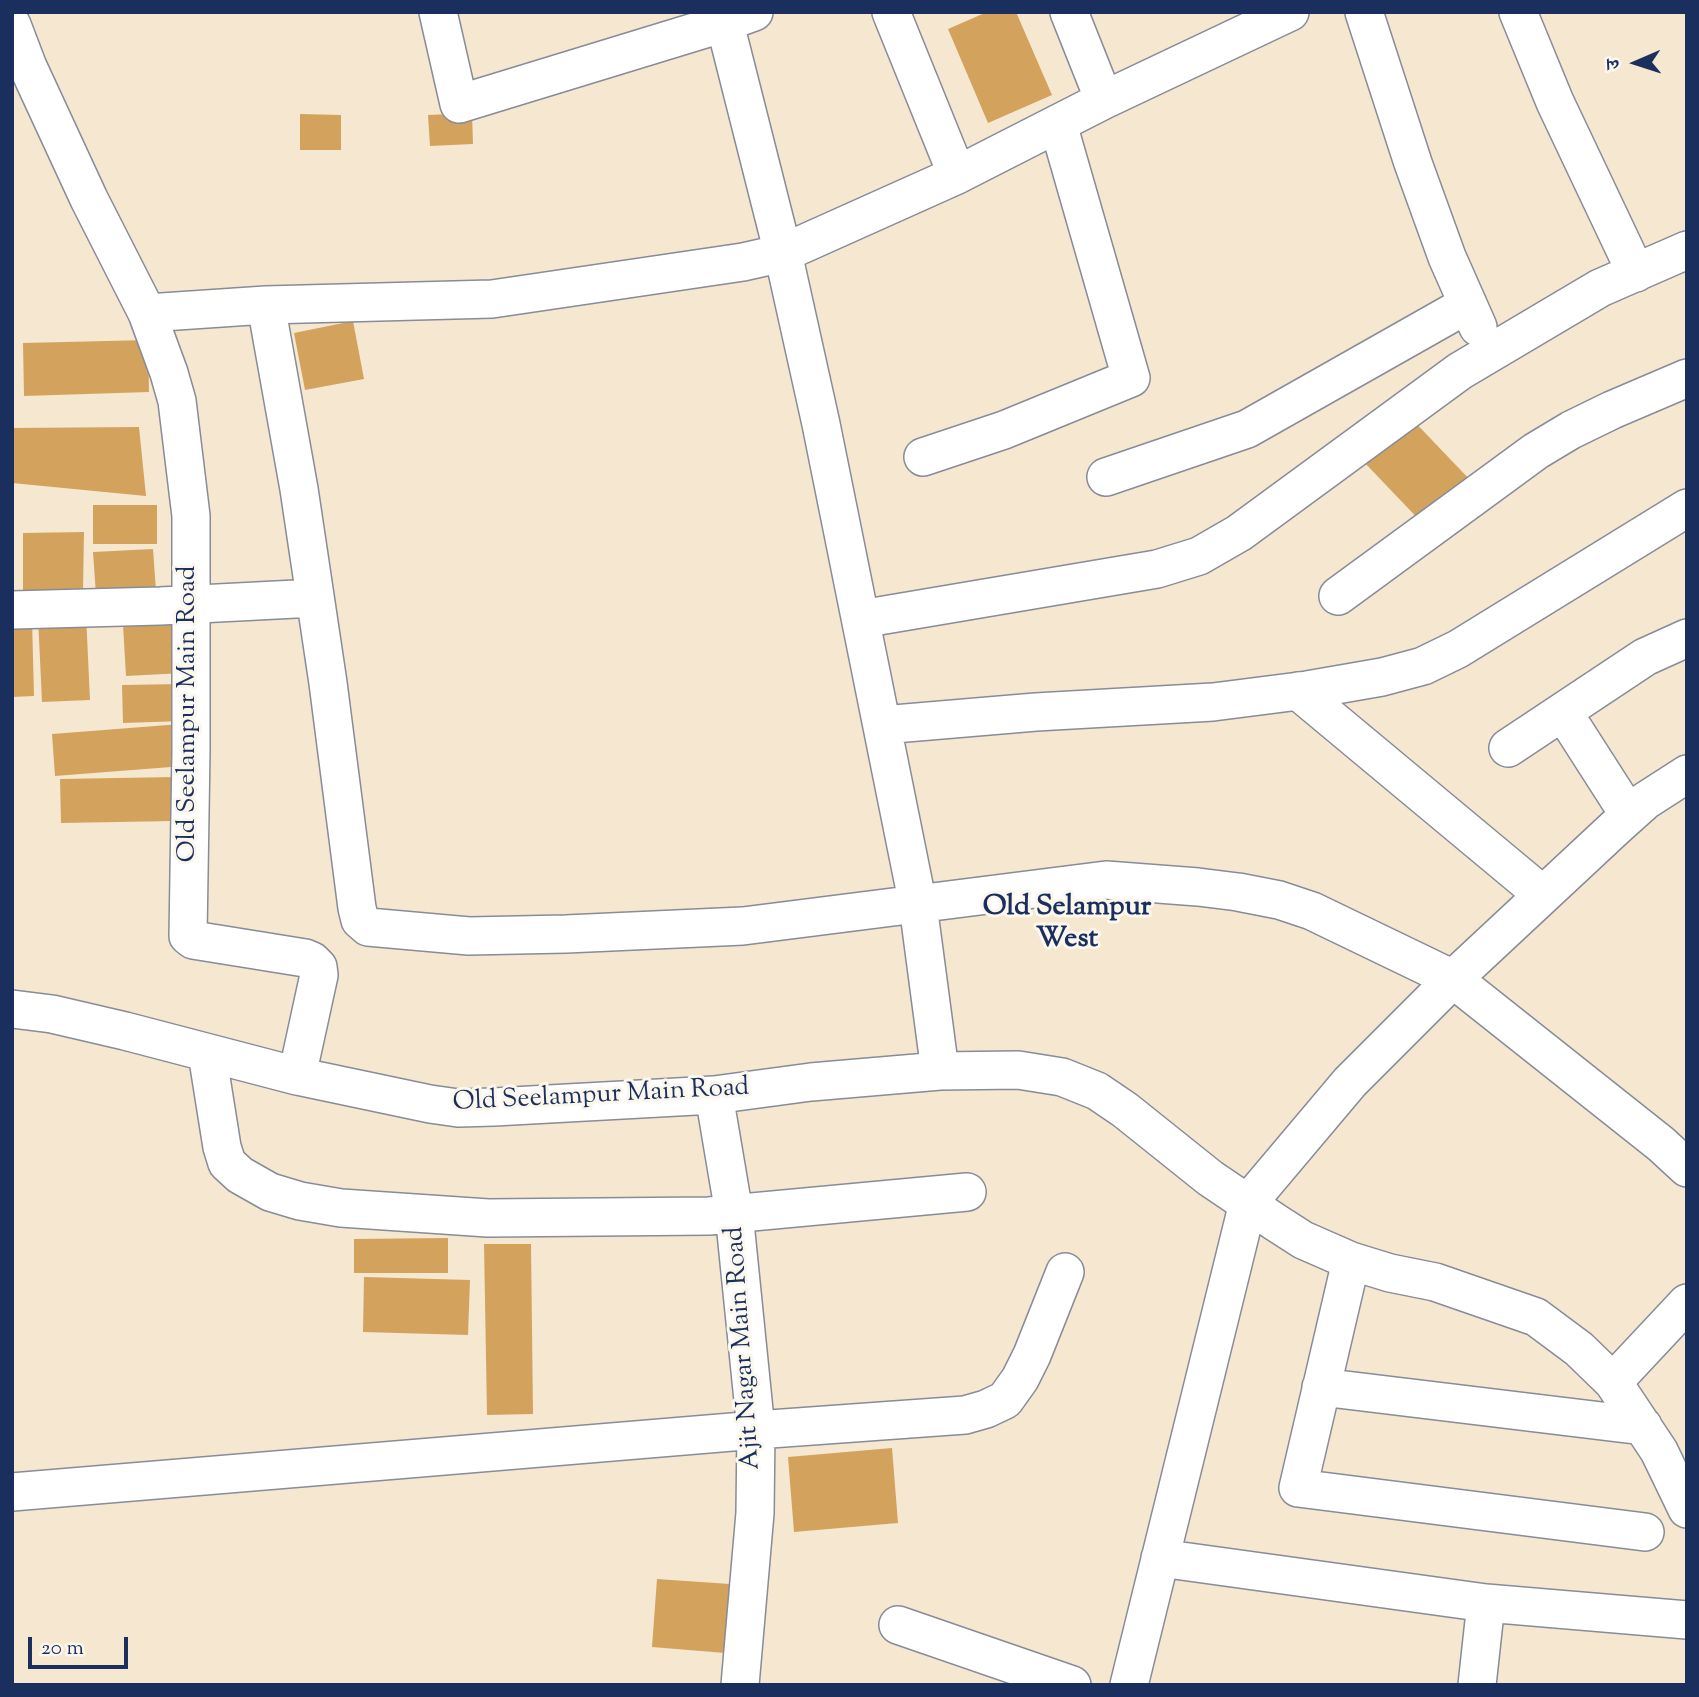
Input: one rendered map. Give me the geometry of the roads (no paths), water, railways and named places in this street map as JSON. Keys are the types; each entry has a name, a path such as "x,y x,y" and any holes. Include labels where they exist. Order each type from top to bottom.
{"street":[{"path":"438,12 459,104 733,16 821,424 918,905 940,1071"},
{"path":"891,12 957,175"},
{"path":"1069,12 1104,100"},
{"path":"147,313 266,305 492,299 743,262 783,253 957,175 1104,100 1290,12"},
{"path":"1364,12 1447,257 1490,354"},
{"path":"1518,12 1555,102 1636,273"},
{"name":"Old Seelampur Main Road","path":"12,25 28,67 89,199 147,313 177,401 191,516 188,936 193,940 305,958 318,967 297,1076 458,1108 714,1096 811,1083 940,1071 1018,1070 1062,1077 1097,1091 1210,1178 1303,1240 1350,1261 1435,1282 1536,1317 1579,1349 1614,1382 1660,1451 1687,1509"},
{"path":"923,457 1003,430 1131,378 1058,124"},
{"path":"861,619 1157,569 1199,556 1239,533 1460,372 1600,288 1687,250"},
{"path":"1106,477 1247,429 1468,304"},
{"path":"266,305 299,489 328,683 357,908 360,920 368,927 469,936 743,926 1106,880 1238,892 1279,900 1312,911 1453,979 1661,1144 1687,1168"},
{"path":"1338,596 1536,451 1612,410 1687,378"},
{"path":"882,724 1213,702 1382,677 1423,666 1469,643 1687,508"},
{"path":"12,610 315,598"},
{"path":"1508,748 1645,657 1687,638"},
{"path":"1298,691 1543,895"},
{"path":"1563,712 1629,815"},
{"path":"1129,1685 1248,1203 1350,1082 1453,979 1629,815 1687,774"},
{"path":"12,1009 52,1014 101,1025 297,1076"},
{"path":"207,1053 227,1163 240,1175 270,1192 341,1209 488,1218 709,1216 967,1192"},
{"name":"Ajit Nagar Main Road","path":"714,1096 734,1213 756,1430 755,1513 740,1685"},
{"path":"1350,1261 1298,1488 1645,1532"},
{"path":"12,1492 965,1415 986,1409 1005,1399 1020,1379 1065,1272"},
{"path":"1614,1382 1687,1303"},
{"path":"1321,1387 1643,1426"},
{"path":"1160,1558 1486,1603 1687,1620"},
{"path":"1477,1685 1486,1603"},
{"path":"898,1625 1072,1685"}],"district":[{"name":"Old Selampur West","path":"1067,925"}]}
